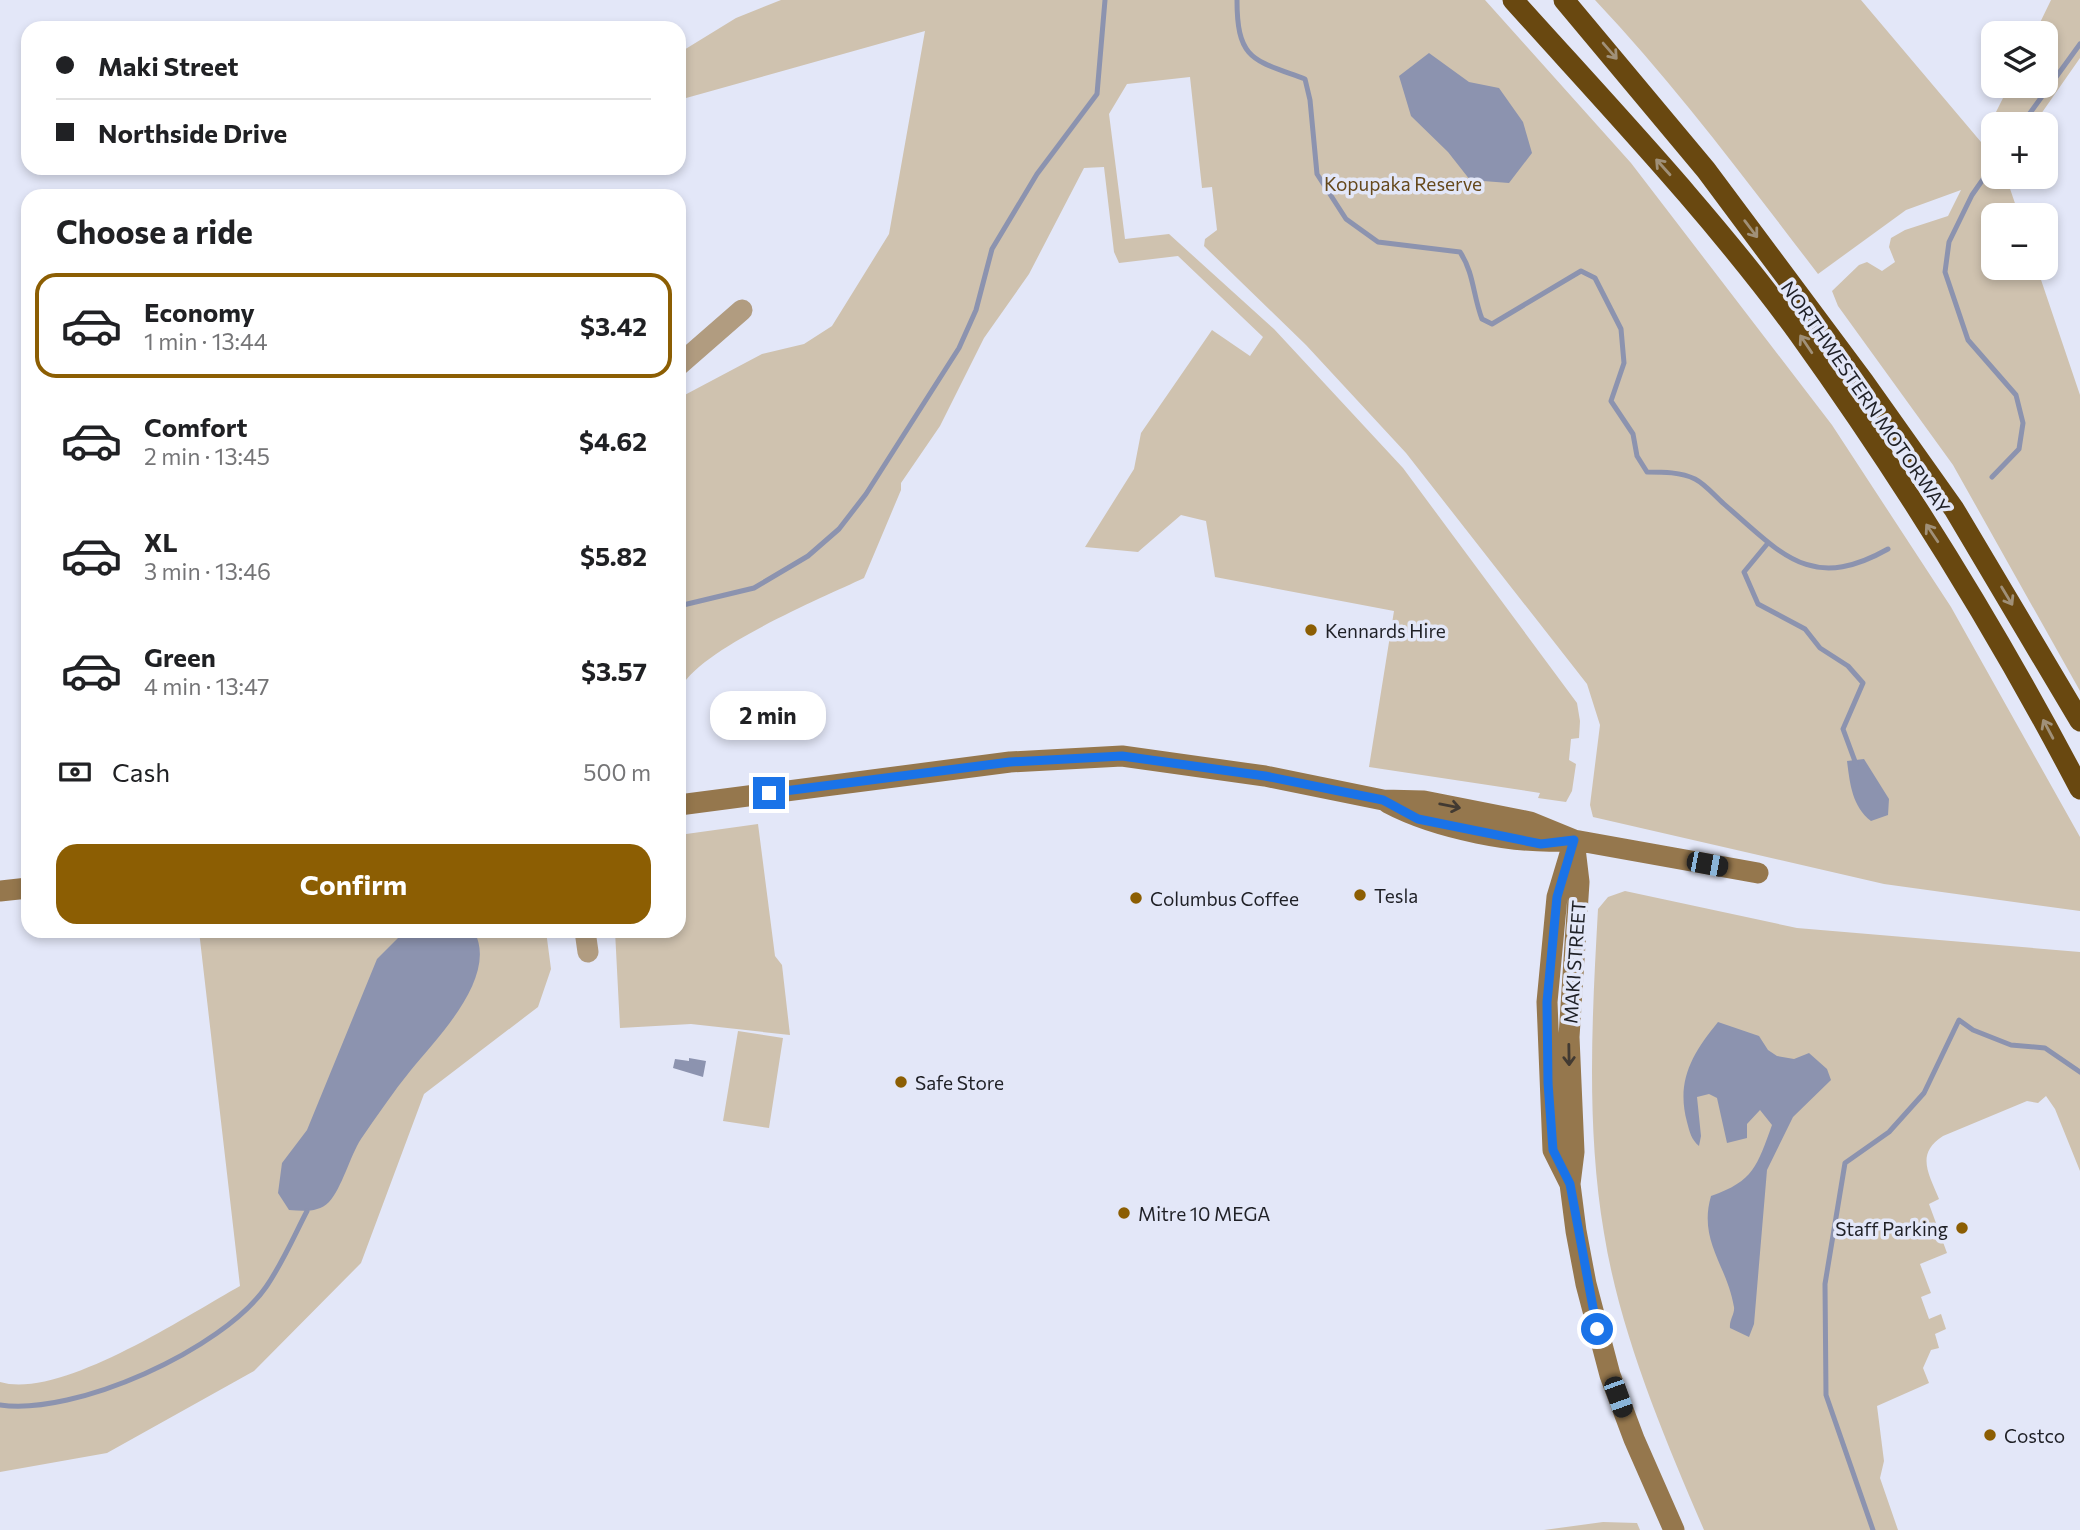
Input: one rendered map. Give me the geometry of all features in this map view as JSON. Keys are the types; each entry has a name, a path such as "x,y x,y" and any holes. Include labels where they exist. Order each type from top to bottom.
{"highway":[{"name":"NORTHWESTERN MOTORWAY","path":"1513,0 1689,196 1799,334 1947,555 2033,700 2080,789"},
{"name":"NORTHWESTERN MOTORWAY","path":"1564,0 1706,170 1879,404 1954,509 2080,721"}],"street":[{"path":"686,359 742,310"},
{"path":"686,804 985,764 1088,755 1183,763 1383,800 1424,801 1530,822 1574,840 1758,873"},
{"name":"MAKI STREET","path":"1574,840 1557,897 1547,1002 1553,1150 1570,1184 1586,1284 1607,1364 1634,1439 1674,1530"},
{"path":"0,891 21,888"}],"green space":[{"name":"Kopupaka Reserve","path":"781,0 1485,0 1631,163 1832,425 1951,607 2080,837 2080,911 1884,884 1593,817 1590,805 1600,725 1587,684 1406,453 1306,345 1204,246 1205,239 1217,230 1212,187 1202,188 1190,77 1127,84 1109,114 1125,239 1169,234 1274,329 1403,468 1577,703 1579,738 1571,739 1569,760 1576,764 1572,791 1566,802 1538,798 1540,793 1369,767 1394,611 1215,577 1206,521 1181,515 1138,552 1085,547 1134,469 1141,433 1212,330 1250,356 1263,337 1178,256 1119,263 1114,252 1104,167 1084,168 1029,274 984,338 940,426 901,483 901,490 864,578 791,612 734,643 709,659 686,681 686,394 762,354 804,344 832,326 889,234 925,31 686,98 686,49 736,18"},
{"path":"1595,0 1861,0 1981,142 1981,189 2010,189 2015,203 1981,203 1981,280 2041,280 2080,395 2080,691 1953,465 1838,306 1832,291 1859,265 1867,262 1882,271 1895,262 1889,247 1891,238 1905,230 1948,216 1961,190 1906,210 1818,274 1682,100"},
{"path":"2051,0 2080,0 2080,58 2058,90 2058,21 2041,21"},
{"path":"2003,98 2052,98 2042,112 1996,112"},
{"path":"758,824 775,956 782,965 790,1035 691,1024 620,1028 615,938 686,938 686,834"},
{"path":"1625,891 1797,928 2080,952 2080,1171 2055,1109 2046,1096 2038,1103 2027,1101 1943,1136 1929,1150 1928,1173 1939,1199 1929,1204 1947,1253 1920,1264 1931,1293 1921,1297 1929,1319 1941,1314 1946,1329 1935,1334 1939,1348 1931,1350 1923,1368 1929,1383 1877,1406 1884,1461 1880,1478 1898,1530 1704,1530 1689,1495 1632,1346 1611,1271 1598,1193 1592,1071 1598,909 1608,897"},
{"path":"200,938 547,938 551,969 538,1007 424,1094 361,1263 254,1371 107,1453 0,1472 0,1382 25,1384 55,1379 88,1367 156,1334 240,1286"},
{"path":"738,1031 783,1038 769,1128 723,1121"},
{"path":"1603,1522 1637,1523 1640,1530 1544,1530"}],"water":[{"path":"1429,53 1469,82 1499,88 1523,122 1532,153 1509,183 1470,180 1448,152 1411,116 1399,76"},
{"path":"1864,759 1889,799 1888,815 1871,821 1856,801 1847,761"},
{"path":"398,938 476,938 480,949 472,986 462,1005 361,1139 338,1189 329,1202 315,1210 289,1210 278,1193 282,1163 307,1130 377,959"},
{"path":"1718,1022 1759,1036 1768,1050 1777,1056 1794,1059 1809,1053 1827,1069 1831,1080 1793,1117 1767,1170 1754,1324 1749,1337 1730,1328 1734,1307 1711,1240 1708,1212 1711,1196 1737,1184 1752,1170 1772,1125 1760,1110 1747,1124 1747,1138 1727,1143 1717,1098 1709,1094 1697,1097 1701,1136 1699,1146 1692,1138 1684,1107 1685,1081 1694,1057"},
{"path":"689,1058 706,1061 703,1077 673,1068 675,1059 689,1061"}],"waterway":[{"path":"686,604 754,588 808,556 839,529 866,494 959,348 976,310 992,249 1037,174 1097,94 1105,0"},
{"path":"1237,0 1240,35 1245,47 1261,62 1305,79 1310,100 1317,174 1346,219 1378,242 1460,252 1468,268 1482,319 1492,324 1581,271 1595,278 1621,329 1624,363 1611,401 1633,434 1637,456 1647,472 1678,474 1699,481 1763,538 1798,561 1817,567 1837,567 1861,562 1888,549"},
{"path":"2031,112 2080,44"},
{"path":"1981,182 1949,242 1945,272 1968,340 2016,395 2023,423 2019,449 1992,477"},
{"path":"1768,543 1744,572 1758,604 1805,629 1820,648 1848,666 1863,683 1843,729 1856,764"},
{"path":"1873,1530 1826,1395 1825,1284 1845,1163 1889,1132 1924,1093 1959,1020 1973,1030 2011,1045 2045,1048 2080,1072"},
{"path":"0,1405 31,1406 67,1400 106,1389 145,1374 216,1334 245,1311 266,1287 307,1211"}],"place":[{"name":"Kennards Hire","path":"1311,630"},
{"name":"Tesla","path":"1360,895"},
{"name":"Columbus Coffee","path":"1136,898"},
{"name":"Safe Store","path":"901,1082"},
{"name":"Mitre 10 MEGA","path":"1124,1213"},
{"name":"Staff Parking","path":"1962,1228"},
{"name":"Costco","path":"1990,1435"}],"route":[{"path":"769,793 1046,758 1122,756 1265,776 1383,800 1418,819 1541,844 1574,840 1557,897 1547,1002 1548,1083 1553,1150 1570,1184 1576,1231 1597,1329"}]}
